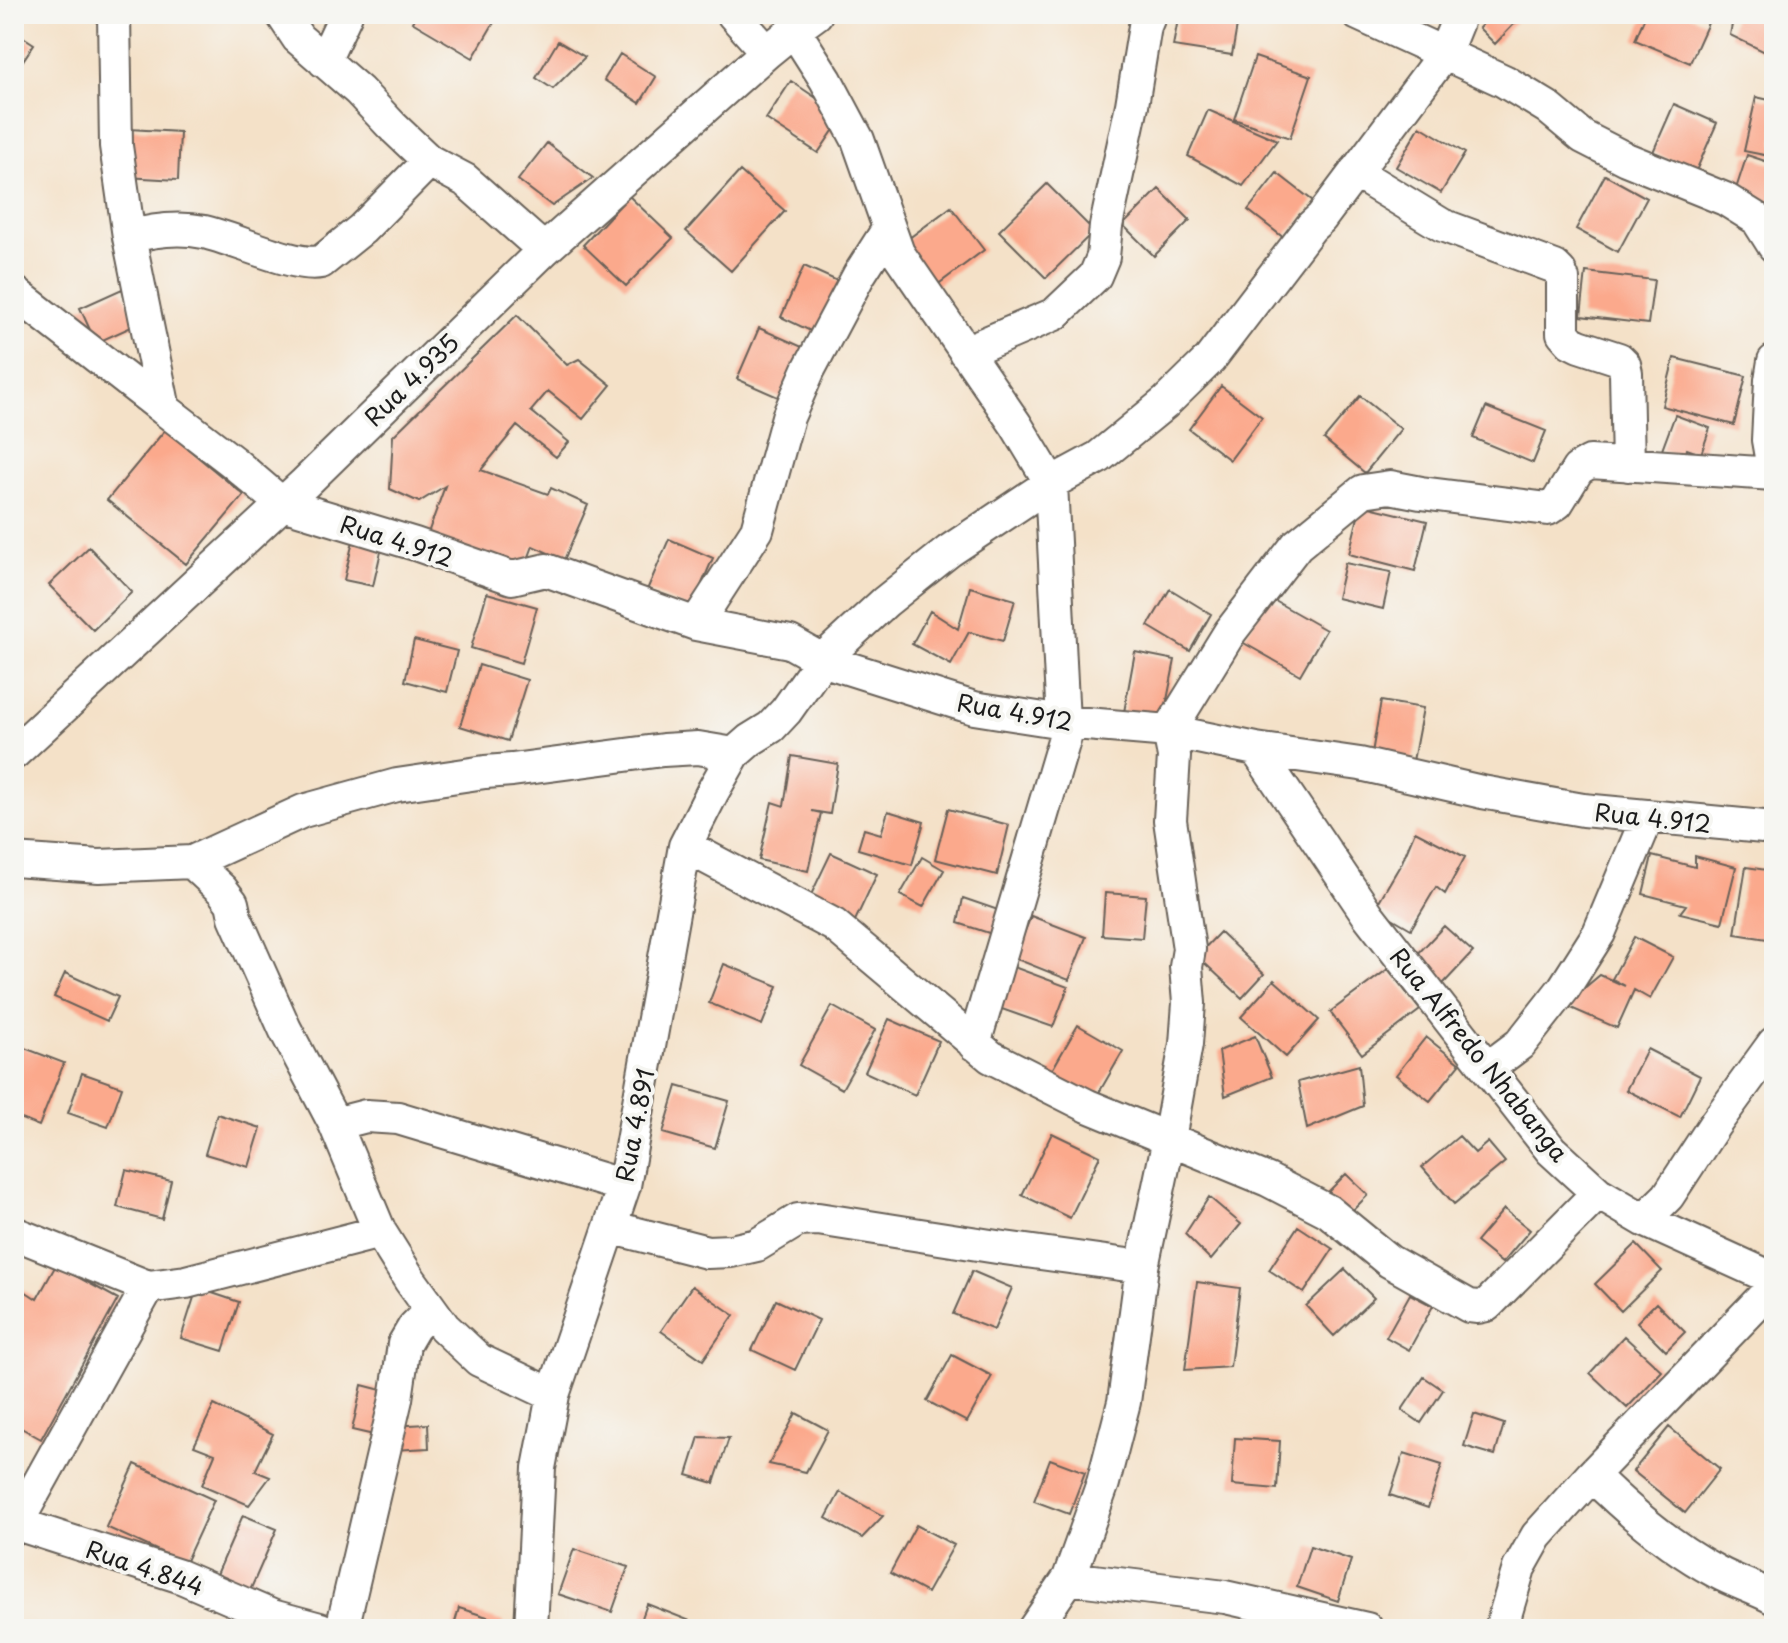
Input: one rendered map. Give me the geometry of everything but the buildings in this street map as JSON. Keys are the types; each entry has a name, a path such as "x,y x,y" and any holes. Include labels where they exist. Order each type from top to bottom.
{"street":[{"path":"114,14 116,146 129,237 164,409"},
{"path":"282,14 298,38 359,91 429,161 465,180 544,250"},
{"path":"324,61 346,14"},
{"path":"733,14 767,52"},
{"path":"965,352 1055,314 1095,276 1103,257 1106,226 1145,26 1150,14"},
{"path":"1358,14 1504,81 1547,107 1583,137 1626,159 1725,199 1768,229"},
{"name":"Rua 4.891","path":"531,1629 539,1468 553,1395 624,1186 685,846 734,754 771,727 822,660 885,602 949,551 1051,483 1099,457 1165,403 1210,359 1444,54 1461,17"},
{"path":"801,19 826,80 858,140 898,253 1016,425 1051,483 1065,737 974,1044"},
{"name":"Rua 4.935","path":"14,753 282,504 544,250 801,19"},
{"path":"129,237 153,231 204,232 292,259 313,264 321,262 362,229 429,161"},
{"path":"1355,172 1442,225 1555,267 1560,272 1563,279 1563,333 1571,342 1619,359 1624,364 1628,465"},
{"path":"696,624 757,530 788,417 809,369 859,275 889,228"},
{"path":"14,292 233,462 282,504"},
{"path":"1034,1629 1069,1578 1103,1483 1124,1402 1142,1267 1186,1044 1189,1003 1186,967 1189,949 1170,820 1174,756 1169,731 1230,632 1297,545 1363,491 1390,487 1548,509 1557,503 1578,469 1590,462 1774,474 1768,440 1774,361"},
{"name":"Rua 4.912","path":"282,504 415,544 512,578 546,570 696,624 790,642 822,660 974,708 1063,722 1169,731 1256,749 1360,764 1482,792 1583,810 1774,828"},
{"path":"14,860 99,866 192,862 303,811 397,785 663,750 698,748 734,754"},
{"name":"Rua Alfredo Nhabanga","path":"1256,749 1368,915 1551,1150 1598,1193 1644,1220 1774,1279"},
{"path":"1488,1068 1520,1044 1571,977 1599,933 1648,816"},
{"path":"685,846 834,925 991,1057 1088,1106 1268,1180 1328,1211 1389,1261 1469,1306 1487,1305 1598,1193"},
{"path":"192,862 232,903 235,917 285,1029 335,1124 380,1232 410,1280 444,1327 479,1360 553,1395"},
{"path":"1644,1220 1668,1196 1774,1043"},
{"path":"335,1124 366,1116 398,1118 624,1186"},
{"path":"610,1227 707,1252 757,1245 798,1220 818,1219 1142,1267"},
{"path":"14,1233 148,1287 186,1282 380,1232"},
{"path":"1501,1629 1519,1568 1537,1536 1774,1286"},
{"path":"15,1525 148,1287"},
{"path":"342,1629 396,1399 404,1344 414,1327 431,1310"},
{"path":"1592,1475 1630,1512 1680,1548 1715,1571 1774,1598"},
{"name":"Rua 4.844","path":"15,1525 179,1576 270,1622 320,1629"},
{"path":"1069,1578 1225,1597 1315,1623 1367,1629"}]}
